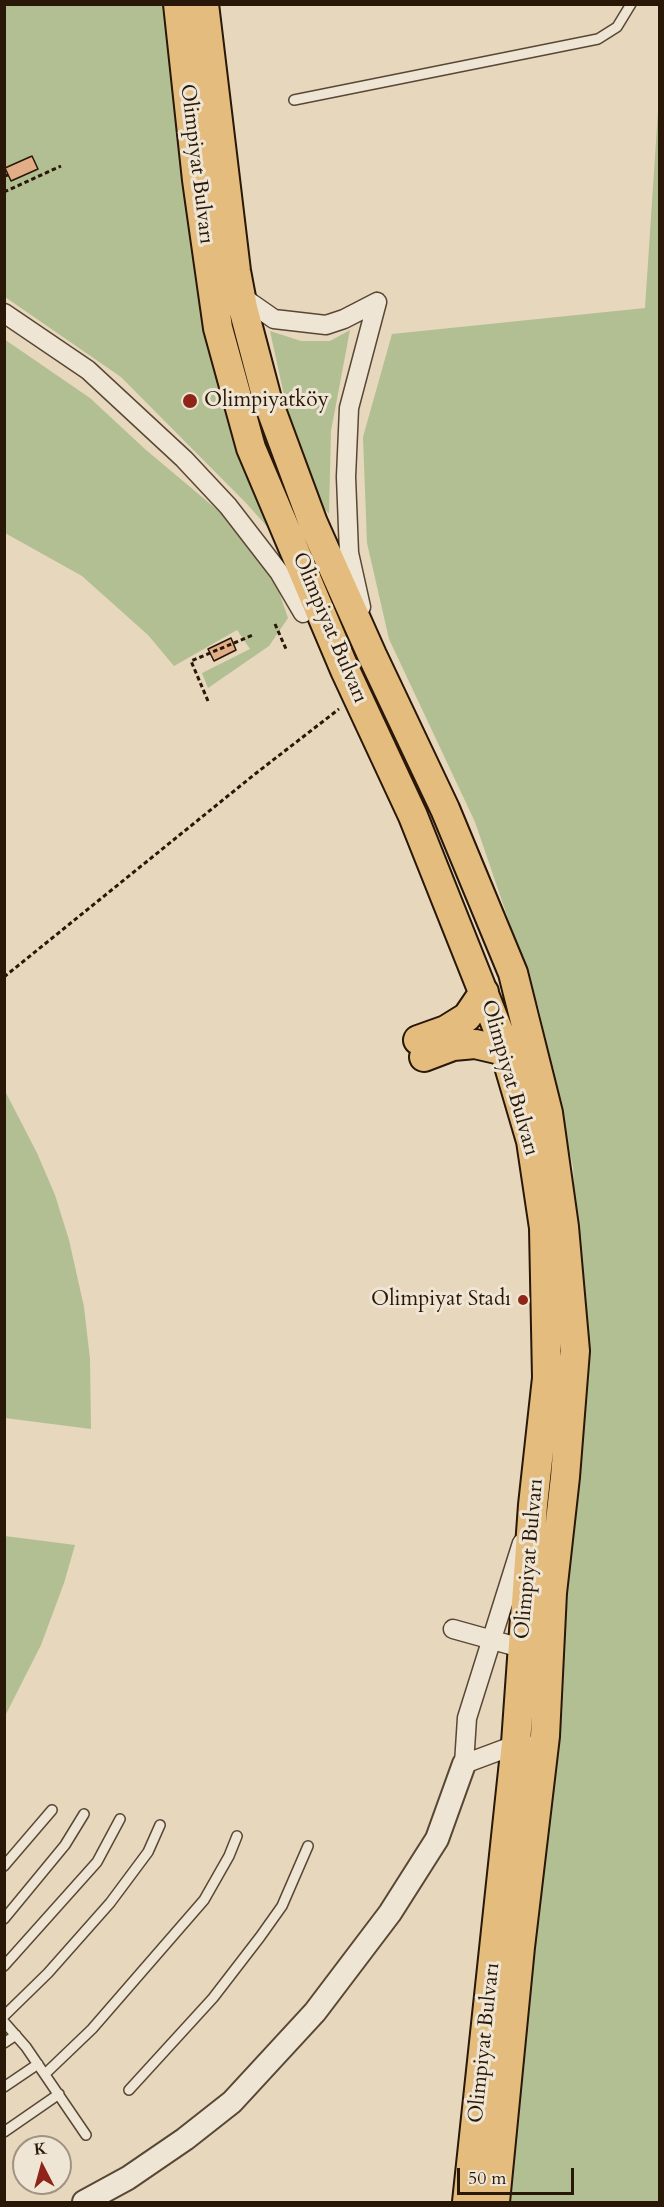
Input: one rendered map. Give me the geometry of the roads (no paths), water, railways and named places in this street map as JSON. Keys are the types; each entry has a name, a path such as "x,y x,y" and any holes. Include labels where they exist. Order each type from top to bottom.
{"main road":[{"name":"Olimpiyat Bulvarı","path":"178,4 196,180 218,328 251,448 357,695 413,816 484,992 505,1051 531,1141 544,1228 547,1378 533,1505 536,1652 546,1736 520,1947 495,2202"},
{"name":"Olimpiyat Bulvarı","path":"204,4 241,296 271,410 313,523 445,809 513,973 548,1113 564,1227 575,1351 566,1477 552,1593 516,1743 467,2202"},
{"path":"484,992 467,1017 421,1049 475,1044 505,1051"}],"street":[{"path":"241,296 274,319 326,325 344,320 377,302 349,408 346,477 349,553 372,655"},
{"path":"4,314 88,370 184,459 228,506 279,572 303,614"},
{"path":"84,2202 128,2178 185,2139 232,2102 315,2012 390,1913 437,1839 464,1764 467,1718 533,1505"},
{"path":"453,1629 536,1652"},
{"path":"464,1764 516,1743 546,1736"}],"lane":[{"path":"294,100 598,39 617,27 631,4"},
{"path":"4,1866 52,1810"},
{"path":"4,1919 66,1845 84,1814"},
{"path":"4,1966 97,1862 120,1820"},
{"path":"4,2016 48,1973 110,1904 148,1852 160,1825"},
{"path":"45,2074 93,2028 204,1900 229,1856 237,1836"},
{"path":"129,2090 213,1998 260,1937 282,1906 308,1846"},
{"path":"4,2022 38,2064 86,2135"},
{"path":"4,2043 16,2036"},
{"path":"4,2087 38,2064"},
{"path":"4,2132 59,2094"}],"place":[{"name":"Olimpiyatköy","path":"190,401"},
{"name":"Olimpiyat Stadı","path":"523,1300"}]}
